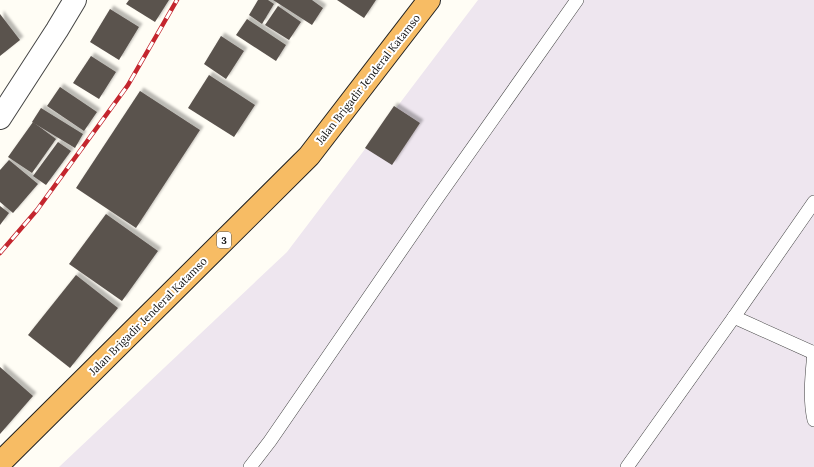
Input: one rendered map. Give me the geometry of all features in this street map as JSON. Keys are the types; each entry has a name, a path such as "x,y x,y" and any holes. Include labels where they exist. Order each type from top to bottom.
{"highway":[{"name":"Jalan Brigadir Jenderal Katamso","path":"0,463 308,156 429,0"}],"street":[{"path":"0,118 75,0"}],"lane":[{"path":"250,467 270,441 433,204 577,0"},
{"path":"627,467 734,318 814,202"},
{"path":"734,318 814,352 812,384 812,414 814,420"}],"shaded area":[{"path":"478,0 814,0 814,467 59,467 287,252"}],"building":[{"path":"129,0 169,0 155,22 126,4"},
{"path":"258,0 268,0 274,4 262,24 249,15"},
{"path":"273,0 312,0 323,8 312,25"},
{"path":"337,0 376,0 364,18"},
{"path":"278,6 301,22 289,40 265,25"},
{"path":"110,9 139,27 119,60 90,42"},
{"path":"0,14 20,40 0,56"},
{"path":"247,19 286,45 276,61 236,35"},
{"path":"221,36 244,51 226,79 204,64"},
{"path":"91,56 116,72 99,99 73,83"},
{"path":"209,75 255,105 234,137 188,108"},
{"path":"60,87 97,112 84,131 47,106"},
{"path":"140,91 200,130 136,228 76,188"},
{"path":"394,106 420,123 392,165 365,148"},
{"path":"41,108 83,134 75,148 32,122"},
{"path":"33,122 56,139 32,173 8,157"},
{"path":"58,142 71,151 46,185 33,176"},
{"path":"9,160 38,184 13,213 0,202 0,170"},
{"path":"0,206 9,213 0,225"},
{"path":"106,214 158,251 122,301 69,264"},
{"path":"76,275 118,308 70,368 28,335"},
{"path":"0,367 33,396 0,434"}],"railway":[{"path":"0,253 37,210 128,85 177,0"}]}
